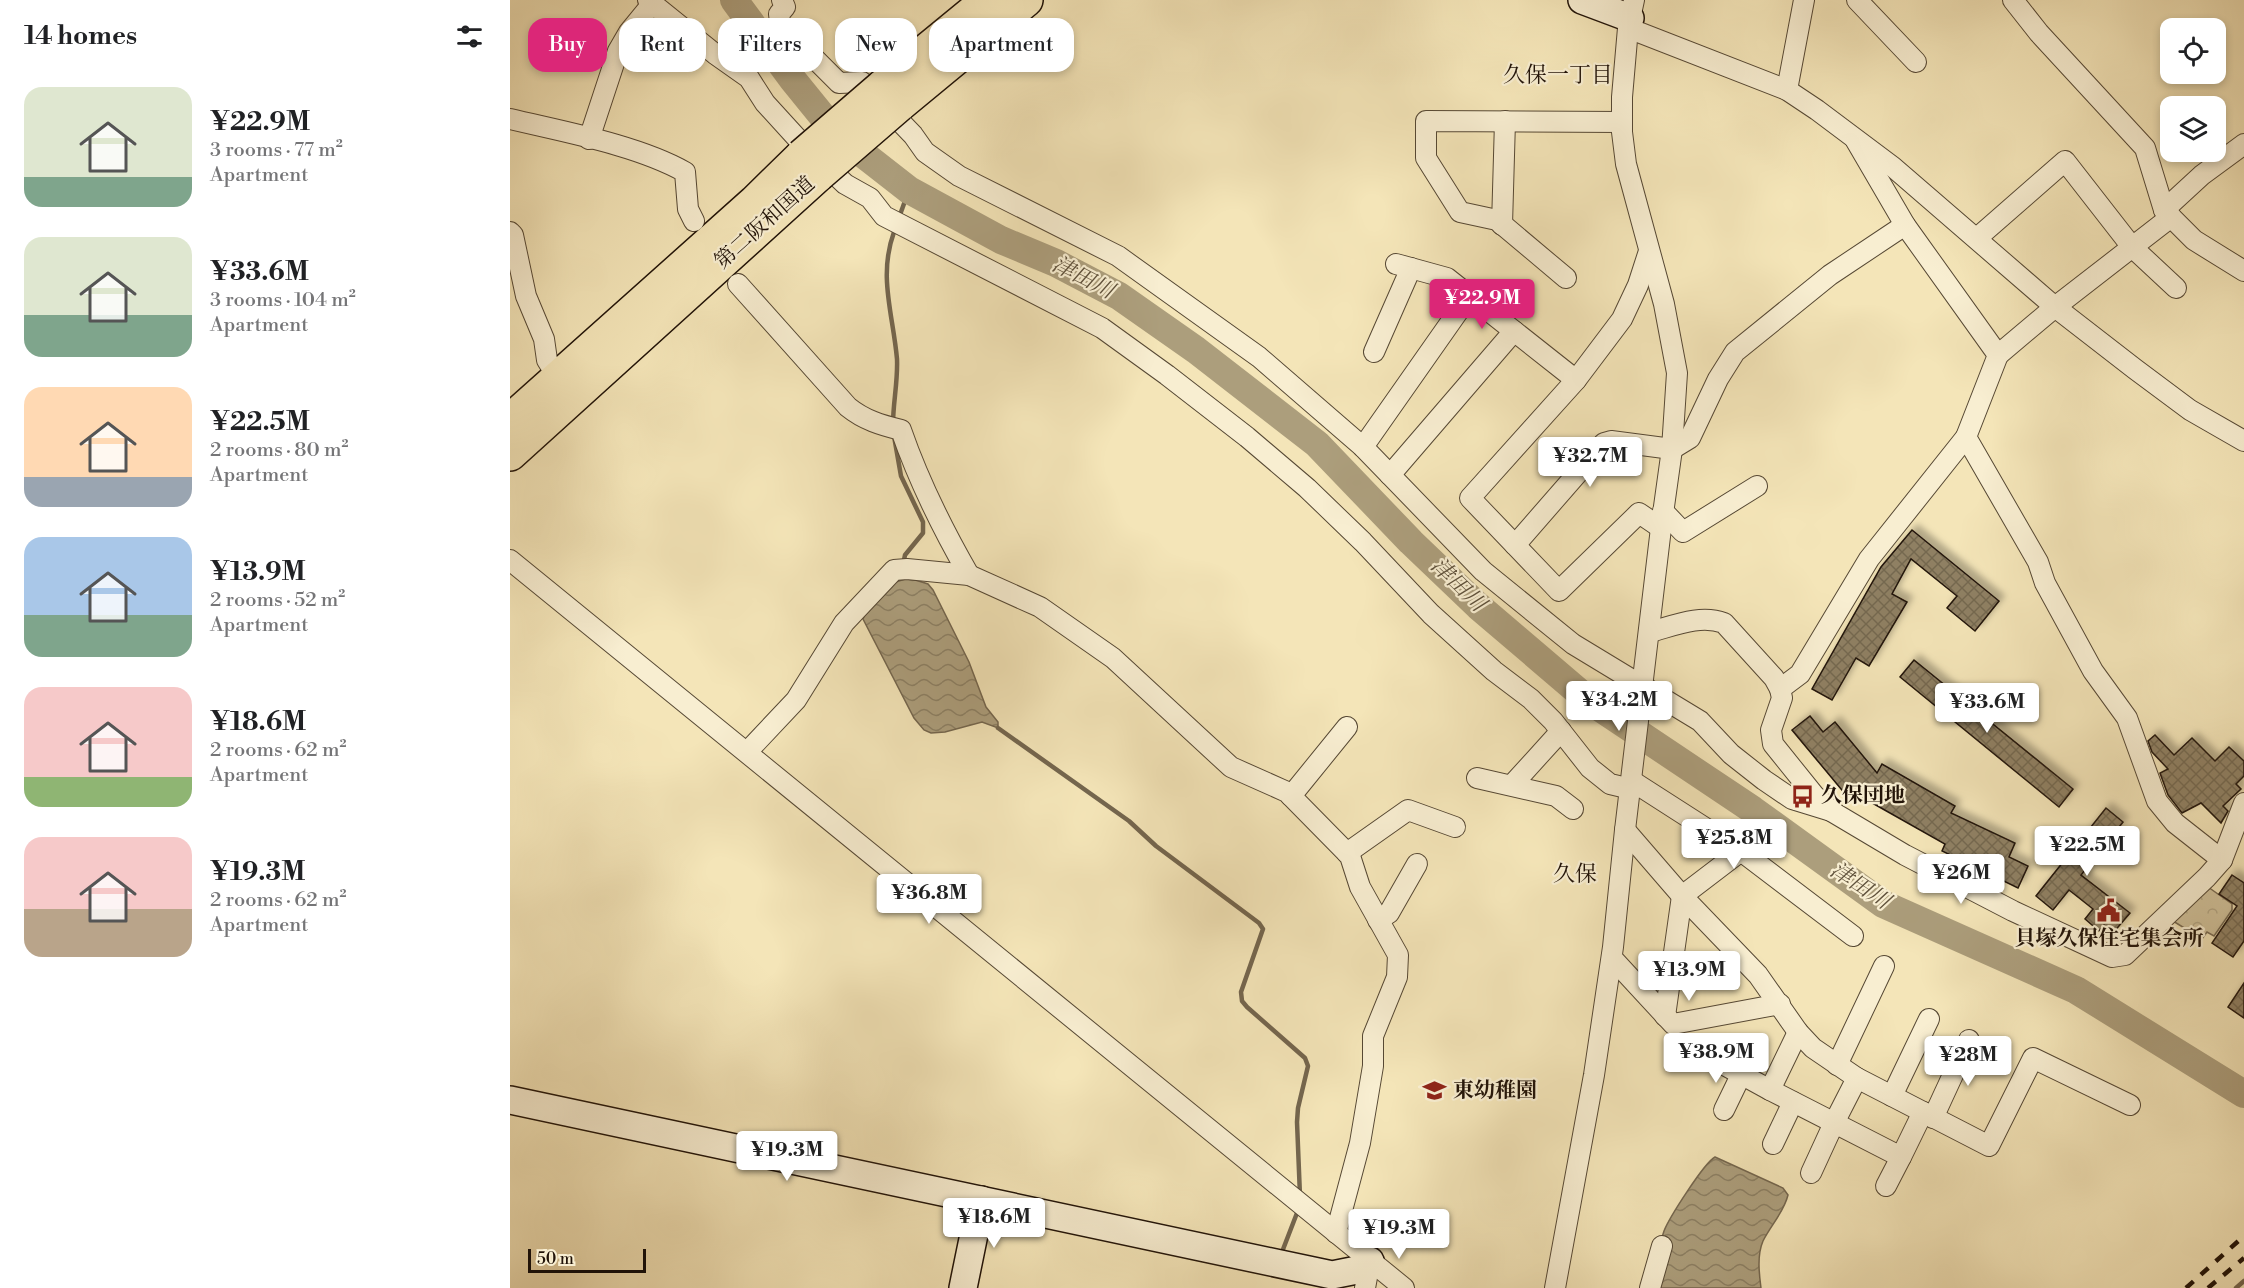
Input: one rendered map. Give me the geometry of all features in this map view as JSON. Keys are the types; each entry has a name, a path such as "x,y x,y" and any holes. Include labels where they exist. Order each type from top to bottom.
{"highway":[{"name":"第二阪和国道","path":"510,454 810,166 891,96 988,0"},
{"name":"第二阪和国道","path":"891,96 1026,0"},
{"name":"第二阪和国道","path":"510,421 754,202 810,166"}],"street":[{"path":"782,0 785,7 779,15 780,22 786,30 839,83 862,82 913,135 925,153 959,176 1118,256 1258,357 1363,447 1483,572 1533,614 1573,644 1700,721 1731,754 1792,799 1831,811"},
{"path":"1582,0 1631,15 1684,48 1787,90 1893,167 2055,307 2190,410 2244,441"},
{"path":"1787,90 1804,0"},
{"path":"1857,0 1916,62"},
{"path":"2013,0 2046,40 2145,148 2167,213 2194,240 2244,271"},
{"path":"589,139 618,51 650,2 714,54 749,78 765,103 796,137 845,184 870,198 884,216 1102,328 1247,437 1307,488 1363,542 1431,614 1494,671 1531,699 1562,731 1590,768 1610,784 1632,785 1741,851 1853,936"},
{"path":"1555,1288 1594,1075 1612,958 1625,830 1672,449 1677,372 1664,304 1626,164 1622,122 1631,15"},
{"path":"510,119 626,149 686,172 688,209 694,221"},
{"path":"1566,278 1497,220 1461,212 1426,158 1426,121 1622,122"},
{"path":"1502,225 1505,121"},
{"path":"1856,141 1905,225 1998,355"},
{"path":"1780,689 1800,674 1869,558 1966,437 1998,355 2055,307 2132,248 2202,175 2244,144"},
{"path":"1977,238 2065,161 2132,248 2176,288"},
{"path":"1515,545 1604,444 1611,441 1672,449 1690,438 1718,379 1735,352 1830,275 1905,225"},
{"path":"510,231 513,235 526,296 544,339 547,360 558,378"},
{"path":"1649,251 1638,285 1622,319 1576,380 1470,498 1560,591 1639,513 1662,519 1683,532 1757,486"},
{"path":"1374,352 1403,266 1447,278 1576,380"},
{"path":"738,284 848,407 860,416 901,430 914,468 936,517 969,575"},
{"path":"1363,447 1469,296"},
{"path":"1390,475 1514,331"},
{"path":"1966,437 2038,562 2045,583 2092,671 2127,718 2157,801 2175,823 2222,860"},
{"path":"510,560 1404,1288"},
{"path":"747,752 796,700 844,623 901,569 969,575 1040,607 1113,658 1232,767 1287,792 1350,856 1360,888 1398,955 1397,977 1374,1035 1373,1066 1360,1143 1336,1233"},
{"path":"1650,632 1712,618 1724,623 1774,678 1780,689 1782,698 1771,730 1773,744 1814,795 1831,811 1905,855 2013,911 2112,957 2125,954 2222,860 2244,803"},
{"path":"1291,796 1347,727"},
{"path":"1512,785 1562,731"},
{"path":"1477,778 1556,796 1573,809"},
{"path":"1347,853 1408,810 1455,827"},
{"path":"1625,830 1682,896 1758,975 1798,1032 1813,1048 1857,1078 1989,1146 2033,1058 2130,1105"},
{"path":"1665,1016 1682,896 1741,851"},
{"path":"1378,920 1389,913 1418,864"},
{"path":"1612,958 1673,1024 1780,1004"},
{"path":"1837,1065 1884,966"},
{"path":"1892,1096 1929,1019"},
{"path":"1770,1090 1798,1032"},
{"path":"1886,1186 1969,1040"},
{"path":"1708,1056 1901,1157"},
{"path":"1724,1110 1741,1075"},
{"path":"1811,1173 1857,1078"},
{"path":"510,1100 1332,1275 1340,1280 1370,1261"},
{"path":"1773,1144 1793,1102"},
{"path":"963,1288 981,1200"},
{"path":"1650,1288 1662,1246"},
{"path":"1365,1288 1370,1261"}],"green space":[{"path":"2208,887 2232,904 2232,910 2214,936 2207,932 2202,939 2173,921"}],"water":[{"path":"909,578 928,584 933,590 969,662 986,707 998,722 998,728 982,722 945,732 931,733 924,730 914,718 863,619 866,612 892,583"},
{"path":"1715,1157 1783,1188 1788,1195 1784,1207 1761,1246 1759,1264 1761,1288 1656,1288 1659,1252 1667,1224 1695,1180"}],"building":[{"path":"1912,530 1999,601 1975,631 1947,608 1957,596 1911,559 1892,594 1907,602 1869,666 1856,658 1832,700 1812,689 1881,567"},
{"path":"1914,660 2073,789 2059,807 1900,677"},
{"path":"1810,716 1823,732 1835,722 1877,773 1882,764 1955,806 1951,813 2015,843 2009,857 2028,866 2018,888 1942,851 1945,844 1851,791 1846,795 1792,730"},
{"path":"2155,735 2174,755 2192,738 2215,761 2229,747 2244,761 2244,776 2236,784 2241,789 2223,806 2228,811 2221,823 2201,803 2182,813 2168,795 2160,773 2168,769 2152,752 2148,741"},
{"path":"2106,808 2123,822 2081,875 2130,913 2113,933 2104,925 2099,931 2085,919 2093,909 2069,890 2053,910 2036,896"},
{"path":"2232,875 2244,883 2244,941 2233,957 2212,943 2237,906 2219,894"},
{"path":"2244,983 2244,1018 2228,1007"}],"waterway":[{"name":"津田川","path":"734,0 793,80 836,133 909,190 1001,240 1056,263 1119,296 1196,350 1317,444 1411,542 1478,606 1587,699 1753,810 1883,904 2076,990 2244,1094"},
{"path":"901,212 909,190"},
{"path":"893,424 897,359 888,295 887,264 894,232"},
{"path":"894,436 901,476 923,522 923,533 905,555 903,565"},
{"path":"998,728 1129,821 1156,846 1259,923 1263,929 1241,992 1242,1001 1305,1058 1308,1066 1297,1122 1300,1196"},
{"path":"1282,1252 1297,1213"},
{"path":"2236,1288 2244,1281"}],"railway":[{"path":"2186,1288 2244,1236"},
{"path":"2208,1288 2244,1258"}],"place":[{"name":"久保団地","path":"1803,796"},
{"name":"貝塚久保住宅集会所","path":"2109,911"},
{"name":"東幼稚園","path":"1435,1091"}],"district":[{"name":"久保一丁目","path":"1558,75"},
{"name":"久保","path":"1575,874"}]}
